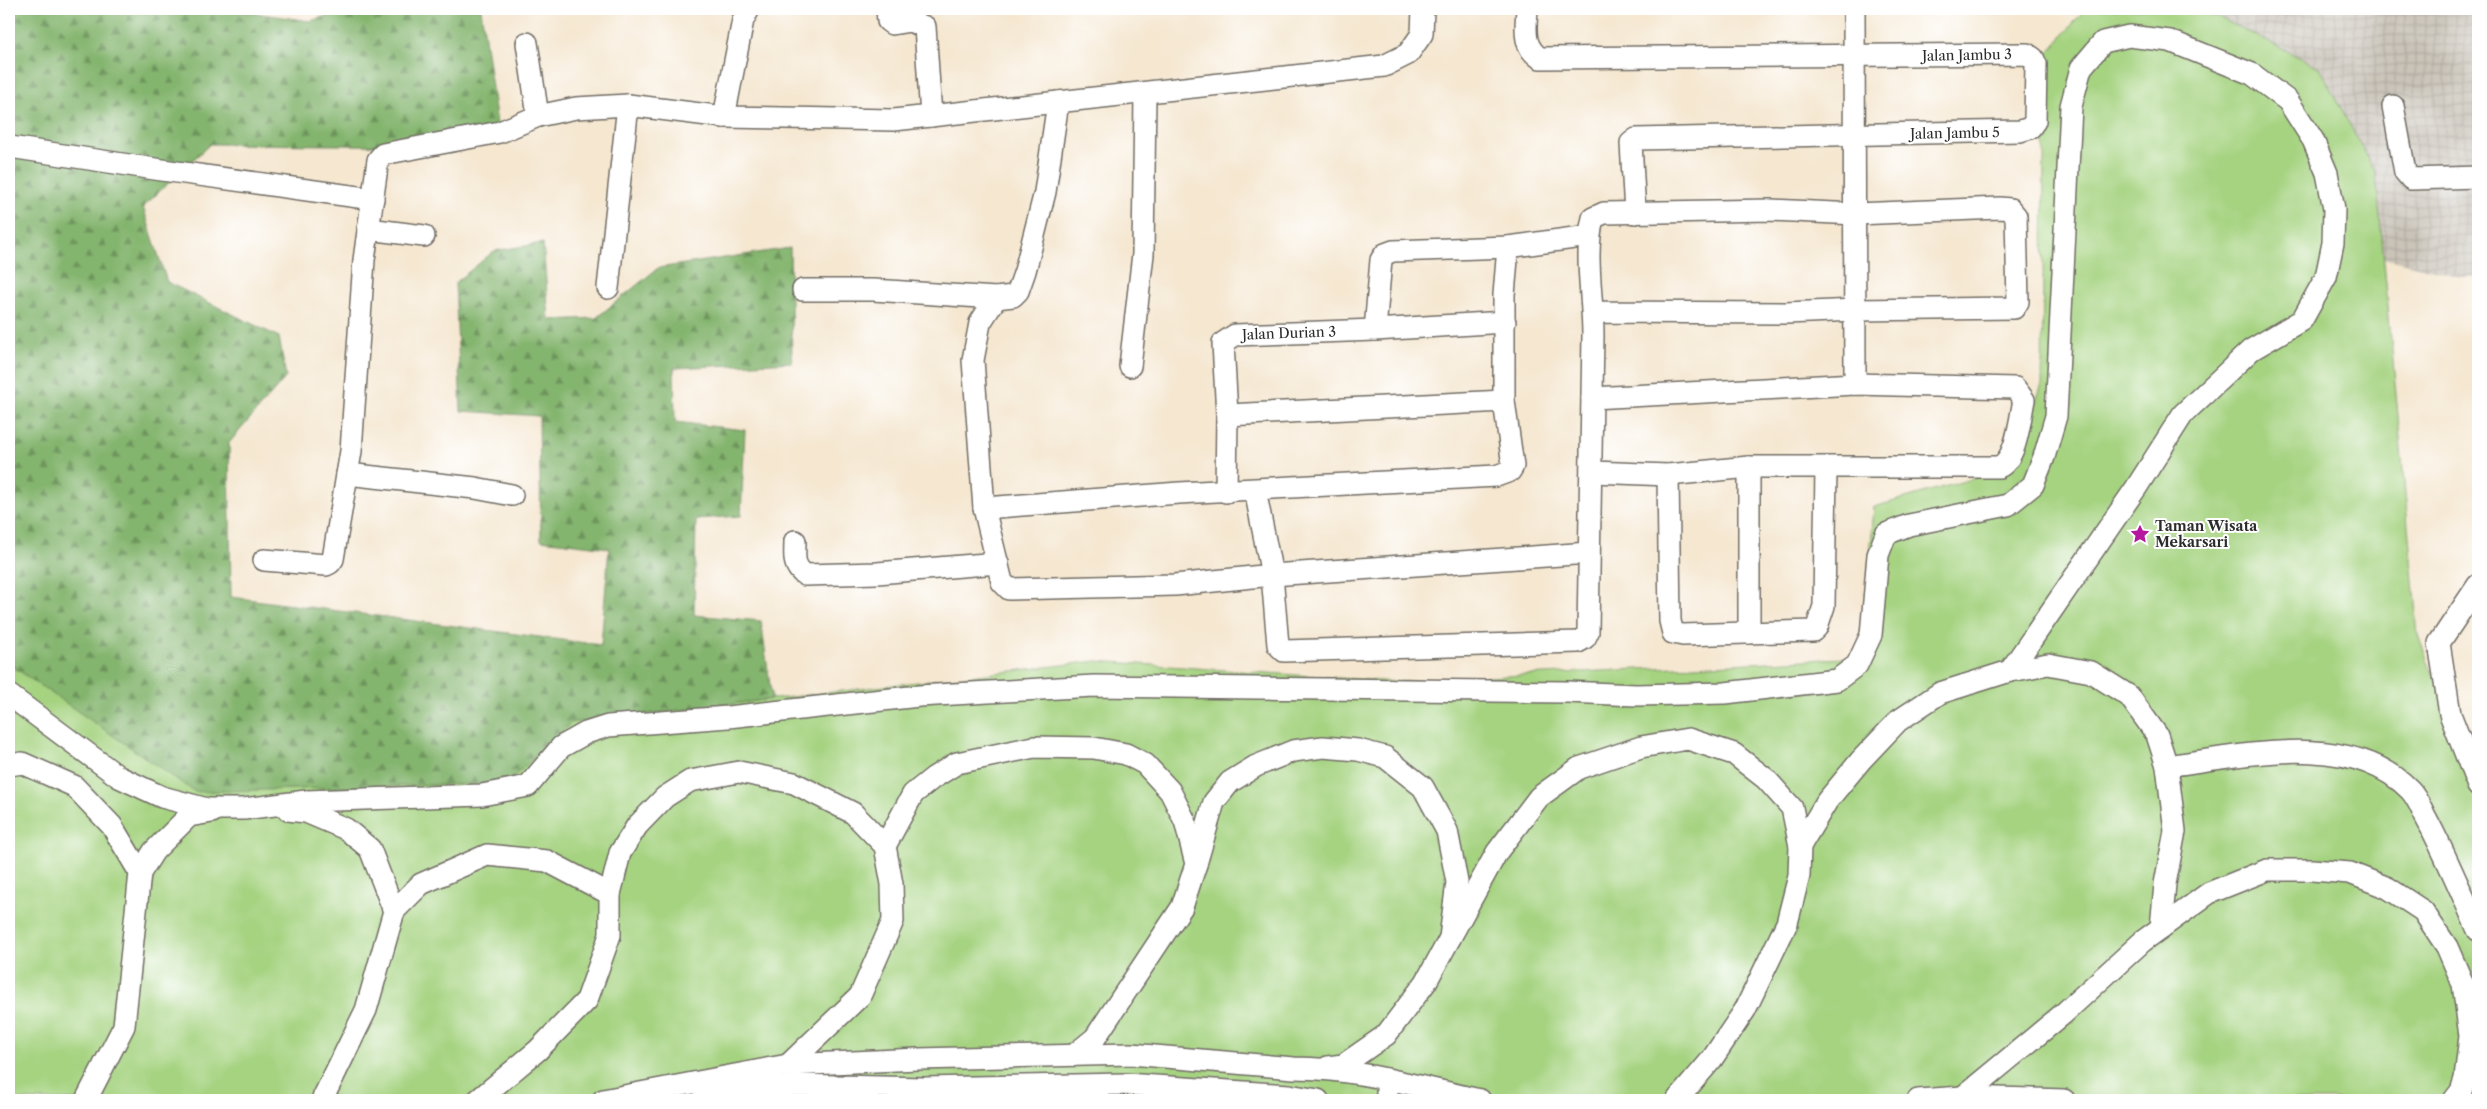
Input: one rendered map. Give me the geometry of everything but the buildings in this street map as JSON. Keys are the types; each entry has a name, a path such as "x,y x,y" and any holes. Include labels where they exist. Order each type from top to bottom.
{"street":[{"path":"724,117 743,20 749,9"},
{"path":"887,9 888,22 892,24 910,21 925,27 931,116"},
{"path":"264,560 326,565 330,563 351,451 364,260 378,160 383,154 500,132 538,116 576,108 628,105 724,117 894,120 1145,94 1384,66 1408,54 1422,34 1423,9"},
{"name":"Jalan Jambu 3","path":"1527,9 1526,42 1531,53 1540,58 2026,54 2033,58 2036,64 2037,104"},
{"path":"1854,9 1855,384"},
{"path":"9,695 119,777 162,797 207,809 244,809 306,801 482,795 528,786 561,747 586,733 608,726 728,717 919,696 1094,686 1567,692 1636,695 1705,694 1786,687 1836,680 1858,665 1871,635 1878,555 1886,534 1910,526 2008,505 2033,485 2044,458 2056,416 2071,106 2081,68 2103,42 2129,36 2170,41 2252,74 2288,101 2313,140 2327,173 2334,209 2333,243 2326,277 2302,320 2251,350 2183,414 2136,488 2010,671"},
{"path":"527,43 538,116"},
{"path":"1130,366 1143,254 1145,94"},
{"path":"803,290 873,290 996,298 1013,296 1018,291 1025,271 1043,200 1058,102"},
{"name":"Jalan Jambu 5","path":"1635,213 1631,144 1636,139 2020,131 2030,128 2035,121 2037,104"},
{"path":"608,288 628,105"},
{"path":"2393,106 2405,172 2412,179 2478,177"},
{"path":"10,147 373,199"},
{"path":"1255,490 1272,575 1278,646 1284,651 1578,642 1585,638 1588,632 1593,312 1589,236 1593,218 1604,213 1771,210 1856,214 2010,209 2016,216 2018,302 2014,308 1786,313 1593,312"},
{"path":"368,229 424,236"},
{"path":"1375,330 1381,260 1385,254 1393,251 1508,247 1589,236"},
{"path":"984,508 1179,493 1226,492 1496,476 1505,473 1512,466 1504,401 1508,247"},
{"path":"996,298 980,322 973,360 984,508 1004,585 1013,590 1175,585 1272,575 1589,553"},
{"name":"Jalan Durian 3","path":"1226,492 1227,415 1224,343 1229,338 1235,335 1375,330 1505,322"},
{"path":"1592,398 1855,384 2015,388 2024,400 2011,456 2005,464 1999,467 1749,467 1668,474 1592,472"},
{"path":"1227,415 1504,401"},
{"path":"1749,467 1749,633"},
{"path":"1668,474 1670,621 1673,633 1683,635 1813,631 1817,627 1824,606 1826,468"},
{"path":"347,474 475,488 512,495"},
{"path":"795,541 794,563 798,570 805,575 877,573 998,563"},
{"path":"2478,585 2439,643 2450,714 2478,786"},
{"path":"1800,846 1827,801 1861,760 1898,721 1940,693 2010,671 2048,664 2091,672 2129,696 2158,735 2167,766 2176,831 2165,884 2161,928"},
{"path":"702,1100 918,1059 1131,1054 1294,1068 1320,1068 1344,1065 1386,1035 1426,982 1497,852 1539,797 1578,768 1641,747 1688,739 1734,754 1766,779 1792,808 1800,846 1799,876 1787,923 1767,965 1744,1010 1712,1059 1677,1100"},
{"path":"884,846 913,794 932,778 957,764 1034,747 1094,748 1126,754 1145,764 1170,791 1185,821 1196,864"},
{"path":"1074,1055 1095,1038 1182,906 1214,802 1230,782 1256,766 1294,751 1323,747 1358,750 1385,757 1423,787 1447,831 1456,882 1450,938"},
{"path":"2167,766 2300,750 2333,753 2383,768 2411,791 2436,837 2478,930"},
{"path":"9,765 22,763 74,786 112,826 140,873"},
{"path":"478,1100 538,1050 587,1000 610,935 610,894 620,853 637,826 665,798 690,781 739,772 794,783 853,813 884,846 892,884 893,921 860,996 796,1083"},
{"path":"86,1100 124,1026 140,873 154,851 189,816 222,810 268,808 306,812 346,829 370,849 394,911"},
{"path":"322,1100 366,1010 394,911 421,884 487,855 546,861 610,894"},
{"path":"1961,1099 2063,1014 2143,940 2209,893 2267,870 2350,873 2388,888 2423,911 2447,947 2463,984 2470,1036 2465,1079 2461,1091 2454,1100"},
{"path":"1320,1068 1387,1090 1480,1100"},
{"path":"602,1100 796,1083 924,1088 1125,1084 1279,1094 1318,1100"},
{"path":"1080,1084 1098,1100"},
{"path":"1918,1100 2064,1100"}],"shaded area":[{"path":"2186,9 2478,9 2478,277 2461,277 2384,258 2376,174"}],"green space":[{"path":"9,9 228,9 310,21 349,9 481,9 498,131 469,146 210,144 143,207 167,282 279,337 286,377 229,443 231,597 601,645 609,548 541,540 539,416 461,411 455,283 494,251 543,243 549,320 596,318 658,268 790,248 792,362 674,368 675,422 745,430 741,516 696,519 694,615 761,621 772,699 571,723 507,783 195,792 9,664"},
{"name":"Taman Wisata Mekarsari","path":"2085,9 2186,9 2222,19 2319,67 2376,174 2418,636 2478,786 2478,1100 9,1100 9,664 195,792 507,783 571,723 1097,661 1395,682 1862,657 1874,507 2010,468 2042,385 2045,57"}],"place":[{"name":"Taman Wisata Mekarsari","path":"2140,534"}]}
